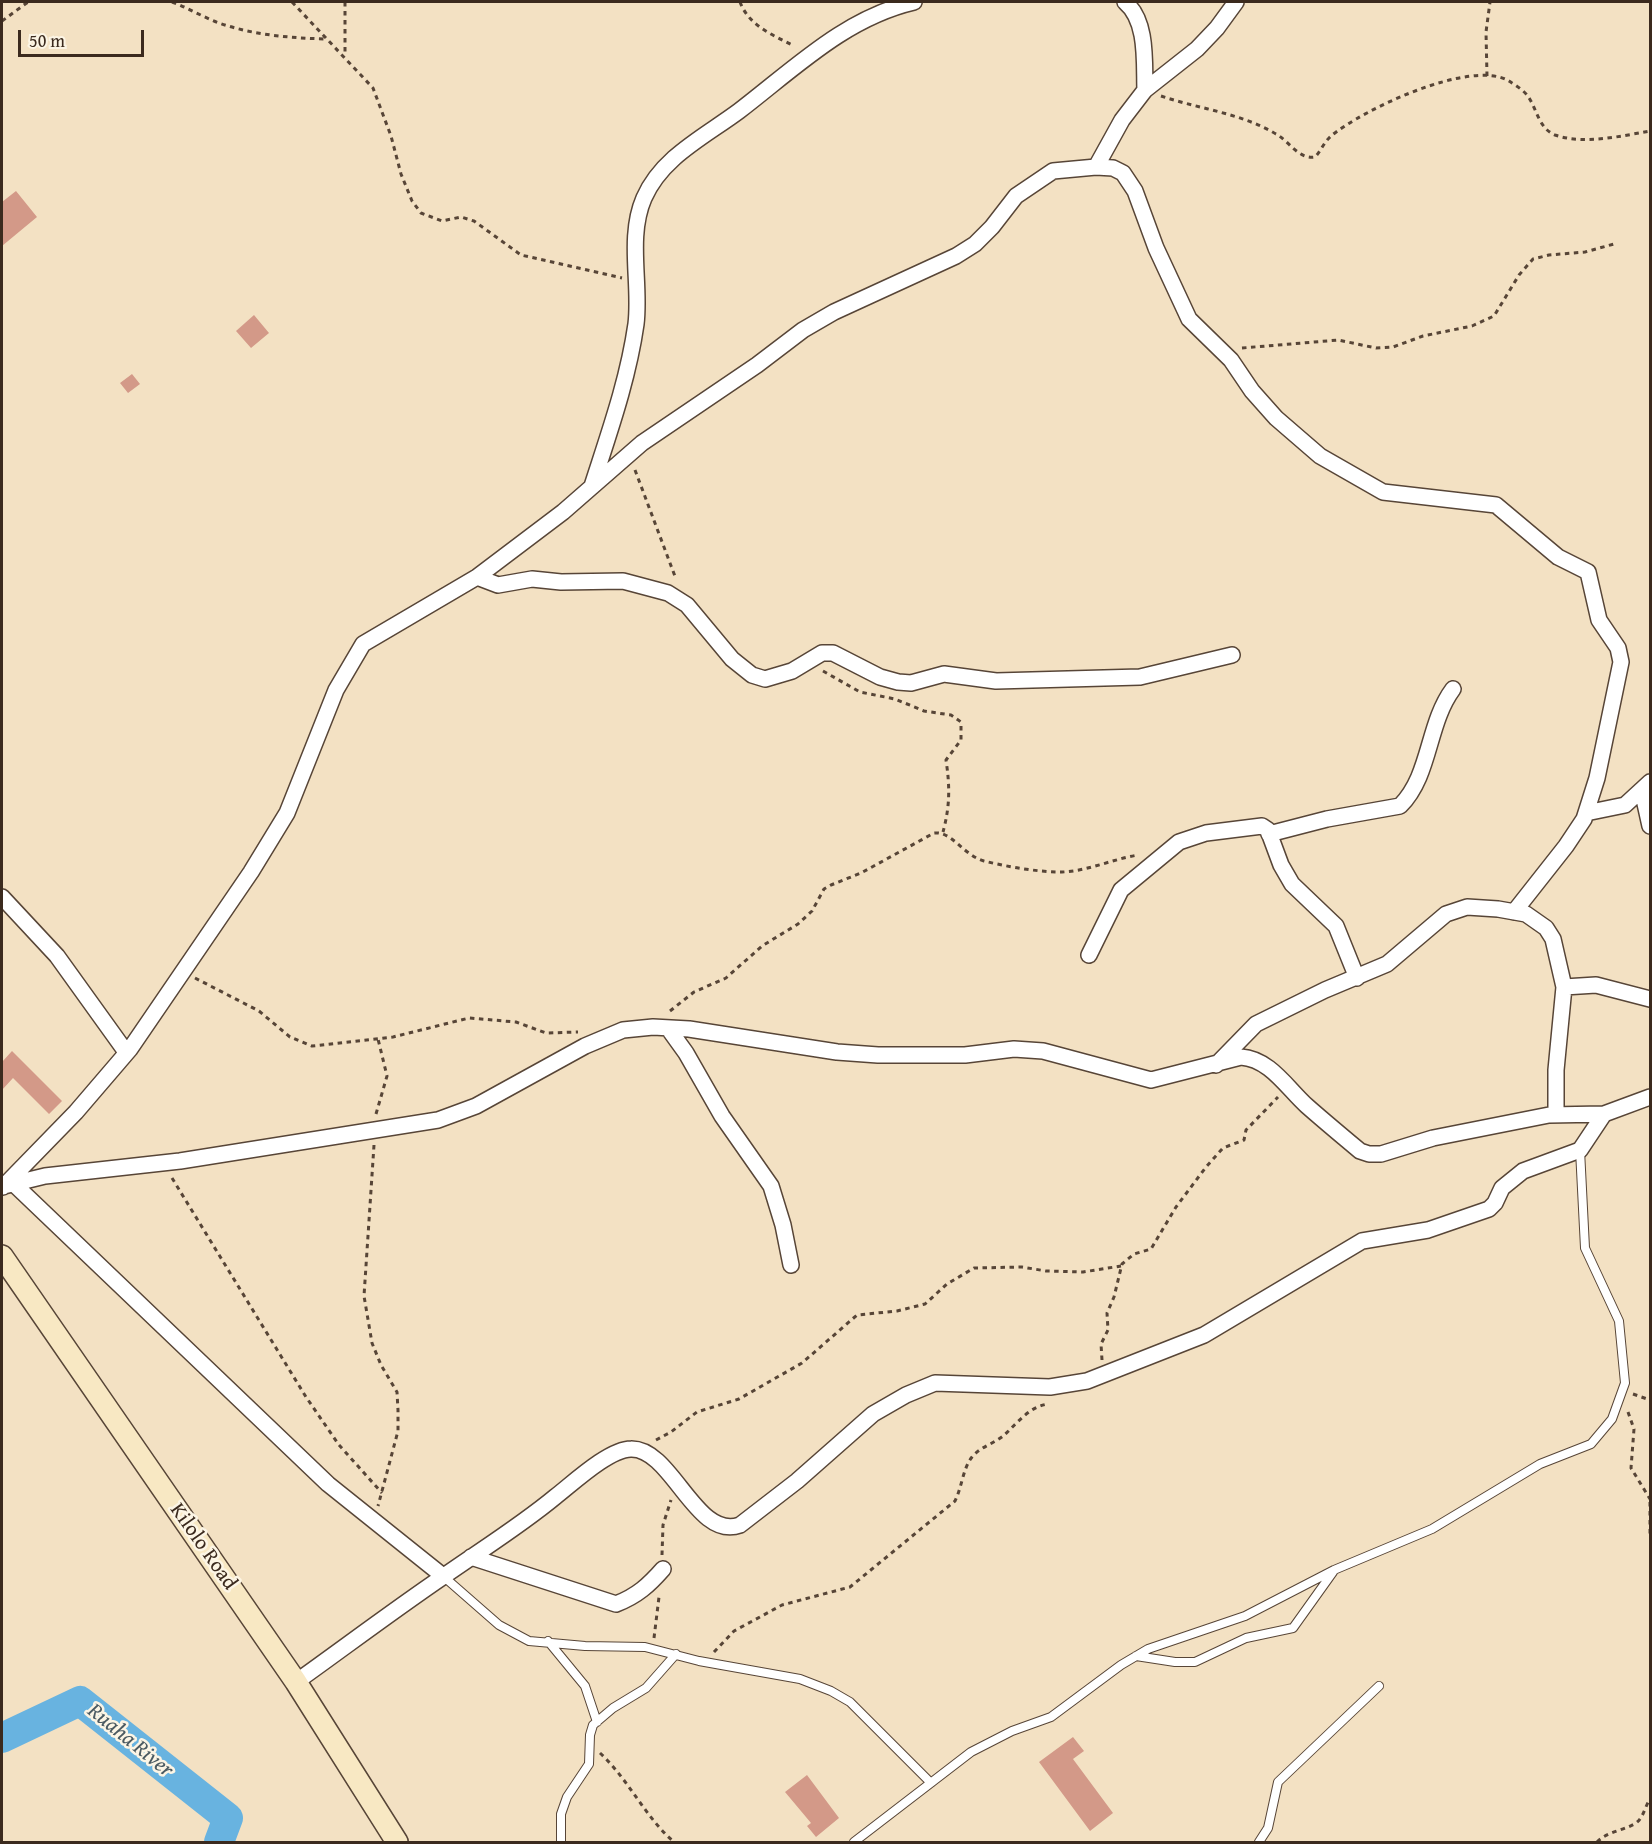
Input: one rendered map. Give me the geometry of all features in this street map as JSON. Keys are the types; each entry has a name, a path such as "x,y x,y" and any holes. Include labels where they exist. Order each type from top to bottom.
{"main road":[{"name":"Kilolo Road","path":"2,1256 296,1682 397,1842"}],"street":[{"path":"592,486 627,373 636,322 637,230 642,201 655,176 685,148 760,95 809,54 886,8 914,2"},
{"path":"1125,2 1138,20 1140,28 1145,90"},
{"path":"1096,167 1122,120 1145,90 1197,49 1217,28 1236,2"},
{"path":"6,1186 76,1112 126,1052 252,872 287,813 336,690 363,644 477,577 592,486 628,454 803,330 834,312 956,256 975,244 992,227 1016,196 1053,171 1096,167 1113,168 1124,173 1135,191 1156,249 1189,319 1219,348 1276,418 1320,456 1383,492 1496,505 1558,557 1588,572 1599,620 1618,648 1621,662 1597,778 1586,813 1566,846 1514,912"},
{"path":"477,577 498,585 532,579 561,582 623,581 648,586 680,599 712,638 752,675 765,679 792,671 822,653 833,653 880,677 911,683 944,674 996,681 1140,677 1232,655"},
{"path":"1269,834 1327,819 1400,806 1415,788 1440,708 1454,689"},
{"path":"1586,813 1625,805 1646,786"},
{"path":"1646,786 1650,826"},
{"path":"1089,955 1121,890 1179,842 1220,831 1262,826 1269,834 1287,878 1336,926 1357,978"},
{"path":"2,897 57,956 126,1052"},
{"path":"1215,1065 1256,1024 1396,958 1446,914 1467,907 1514,912 1526,914 1546,928 1553,939 1564,987 1556,1070 1556,1115"},
{"path":"1564,987 1596,985 1650,999"},
{"path":"660,1028 686,1053 722,1116 771,1186 783,1226 791,1265"},
{"path":"6,1186 45,1176 163,1163 438,1120 476,1106 585,1046 623,1030 660,1028 878,1055 965,1055 1014,1049 1043,1051 1151,1080 1241,1057 1251,1058 1273,1071 1360,1151 1369,1154 1381,1154 1433,1137 1549,1114 1604,1114 1650,1097"},
{"path":"296,1682 443,1576 540,1510 614,1454 630,1448 651,1455 692,1503 715,1522 731,1528 740,1525 797,1481 873,1414 934,1383 1050,1387 1087,1381 1204,1335 1362,1241 1428,1230 1489,1209 1495,1203 1502,1188 1523,1171 1580,1150 1604,1114"},
{"path":"6,1186 285,1444 374,1523 443,1576"},
{"path":"471,1557 616,1604 632,1598 649,1586 663,1569"}],"lane":[{"path":"854,1842 983,1745 1062,1710 1136,1656 1165,1642 1245,1616 1334,1570 1432,1529 1540,1464 1591,1444 1612,1419 1625,1383 1619,1322 1585,1248 1580,1150"},
{"path":"1136,1656 1175,1662 1195,1662 1252,1636 1293,1628 1334,1570"},
{"path":"443,1576 470,1601 515,1635 529,1641 585,1646 645,1647 705,1662 800,1679 831,1691 850,1702 931,1783"},
{"path":"548,1641 585,1686 597,1722"},
{"path":"561,1842 561,1814 567,1797 587,1770 591,1729 597,1722 654,1682 676,1654"},
{"path":"1258,1842 1268,1828 1278,1782 1379,1686"}],"path":[{"path":"2,21 28,2"},
{"path":"172,2 222,24 250,31 285,38 326,39"},
{"path":"292,2 373,88 391,136 401,174 412,201 421,213 442,221 461,217 474,221 521,255 636,281"},
{"path":"345,2 345,56"},
{"path":"740,2 744,13 759,27 809,54"},
{"path":"1487,76 1486,32 1490,2"},
{"path":"1145,90 1187,105 1254,123 1279,135 1302,155 1310,158 1315,157 1331,136 1394,98 1416,89 1478,75 1505,79 1526,94 1543,126 1556,135 1609,138 1650,131"},
{"path":"1219,348 1254,348 1326,340 1376,348 1393,347 1486,321 1494,316 1526,266 1539,256 1586,252 1614,244"},
{"path":"628,454 667,552 680,599"},
{"path":"792,671 821,670 860,692 895,699 924,711 951,715 961,722 962,740 946,760 950,782 950,810 943,832"},
{"path":"943,832 968,854 982,860 1036,870 1063,872 1169,850"},
{"path":"660,1028 683,999 726,978 756,951 798,924 812,911 824,889 896,855 927,836 943,832"},
{"path":"183,971 265,1015 300,1043 312,1046 413,1033 469,1018 506,1020 546,1033 582,1032"},
{"path":"374,1523 398,1431 397,1392 381,1365 372,1343 364,1296 376,1114 387,1076 378,1039"},
{"path":"639,1450 671,1432 697,1412 739,1399 802,1363 857,1315 897,1311 925,1304 947,1284 974,1268 1022,1266 1046,1271 1083,1272 1121,1266 1134,1254 1151,1249 1176,1207 1222,1148 1244,1140 1246,1130 1288,1087"},
{"path":"163,1163 306,1397 339,1445 382,1493"},
{"path":"1104,1374 1101,1344 1107,1335 1107,1313 1114,1297 1121,1266"},
{"path":"1621,1394 1650,1400"},
{"path":"1621,1394 1634,1429 1631,1468 1650,1501 1650,1537"},
{"path":"705,1662 734,1631 751,1620 782,1605 850,1587 955,1501 963,1486 968,1465 978,1452 1002,1436 1035,1408 1052,1403"},
{"path":"590,1744 614,1767 657,1827 674,1842"},
{"path":"1597,1842 1607,1835 1635,1824 1641,1819 1650,1799"}],"building":[{"path":"16,191 37,217 2,246 2,202"},
{"path":"254,315 269,333 251,348 236,331"},
{"path":"132,374 140,384 128,393 120,383"},
{"path":"12,1051 62,1101 49,1114 13,1078 2,1090 2,1062"},
{"path":"1073,1737 1084,1751 1073,1759 1113,1813 1090,1831 1039,1762"},
{"path":"807,1775 839,1818 816,1837 807,1826 811,1823 785,1792"}],"waterway":[{"name":"Ruaha River","path":"2,1738 80,1701 228,1818 219,1842"}]}
